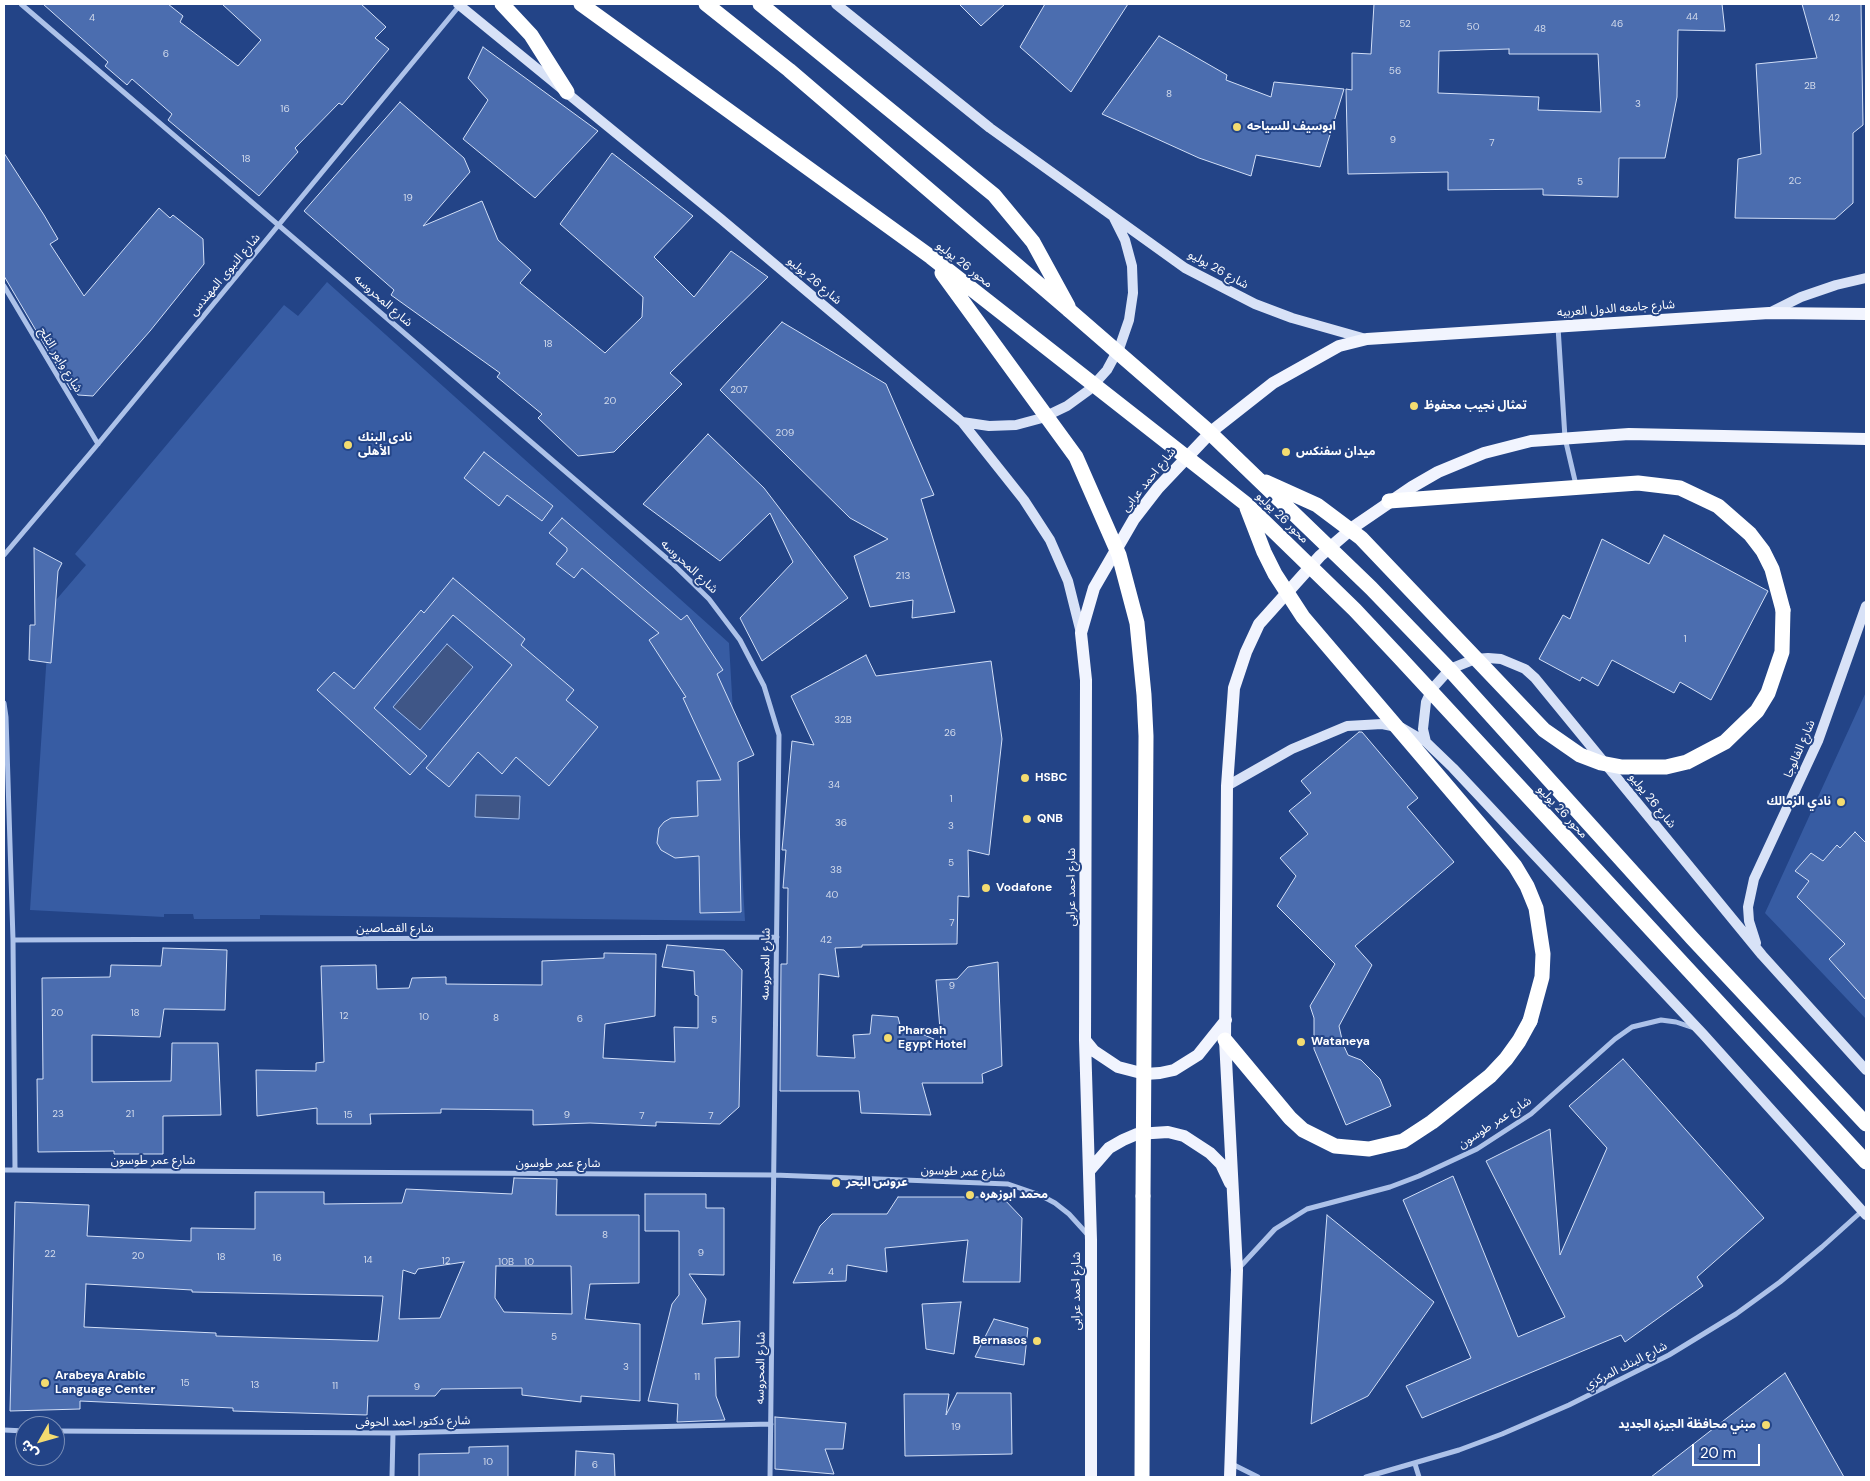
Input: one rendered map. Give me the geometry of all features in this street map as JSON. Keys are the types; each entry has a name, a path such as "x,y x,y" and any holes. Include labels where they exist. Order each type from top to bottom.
{"highway":[{"path":"502,4 531,35 567,92"},
{"name":"محور 26 يوليو","path":"581,4 931,257 1246,504 1388,645 1866,1162"},
{"name":"محور 26 يوليو","path":"706,4 789,70 1070,310 1199,423 1259,479 1371,588 1450,670 1692,938 1866,1124"},
{"path":"760,4 994,195 1033,242 1051,271 1070,310"},
{"path":"931,257 1076,457 1119,555 1137,623 1146,736 1142,1477"},
{"path":"1259,479 1316,505 1361,538 1544,730 1561,744 1601,763 1629,768 1666,767 1694,759 1726,742 1752,716 1768,693 1782,652 1783,610 1779,589 1763,551 1735,518 1718,506 1687,491 1659,484 1638,483 1389,502"},
{"path":"1225,1040 1290,1118 1303,1130 1335,1146 1369,1150 1403,1141 1447,1111 1490,1076 1506,1060 1530,1021 1538,999 1543,954 1536,908 1527,886 1515,866 1303,617 1275,574 1260,544 1246,504"}],"main road":[{"name":"شارع 26 يوليو","path":"459,4 721,219 962,422 1024,500 1050,540 1068,581 1081,633"},
{"name":"شارع 26 يوليو","path":"836,4 990,128 1186,268 1220,287 1292,318 1367,339"},
{"path":"962,422 989,426 1016,425 1042,418 1067,406 1107,370 1120,346 1130,320 1133,293 1125,240 1113,215"},
{"path":"1769,313 1801,297 1836,285 1866,278"},
{"name":"شارع جامعه الدول العربيه","path":"1367,339 1769,313 1866,314"},
{"name":"شارع احمد عرابى","path":"1090,1477 1091,1240 1085,1040 1086,680 1081,633 1094,588 1112,553 1152,496 1184,458 1227,418 1274,383 1339,346 1367,339"},
{"path":"1230,1477 1237,1270 1225,1040 1227,786 1234,688 1259,624 1320,556 1355,526 1389,502 1438,472 1484,453 1531,442 1628,434 1866,439"},
{"name":"شارع الفالوجا","path":"1762,955 1753,936 1749,921 1750,893 1754,879 1818,741 1866,606"},
{"name":"شارع 26 يوليو","path":"1426,742 1423,729 1426,702 1432,690 1450,670 1474,659 1488,658 1513,663 1525,669 1535,678 1762,955 1866,1070"},
{"path":"1227,786 1292,749 1347,726 1382,724 1402,728 1426,742 1454,768 1704,1034 1864,1213"},
{"path":"1085,1040 1100,1055 1118,1067 1145,1074 1160,1073 1174,1070 1198,1055 1226,1020"},
{"path":"1089,1171 1110,1148 1123,1140 1137,1134 1168,1132 1184,1136 1210,1152 1229,1177 1234,1192"}],"street":[{"name":"شارع المحروسه","path":"20,4 672,563 710,599 740,640 764,686 780,735 770,1477"},
{"name":"شارع النبوى المهندس","path":"4,555 280,225 459,4"},
{"name":"شارع وابور الثلج","path":"4,286 98,444"},
{"path":"1558,327 1565,438 1577,488"},
{"path":"4,703 13,940 15,1170"},
{"name":"شارع القصاصين","path":"13,940 777,937"},
{"name":"شارع عمر طوسون","path":"1237,1270 1275,1229 1307,1209 1390,1187 1419,1176 1477,1149 1531,1114 1615,1039 1632,1027 1661,1020 1690,1026 1704,1034"},
{"name":"شارع عمر طوسون","path":"4,1170 774,1175 1008,1184 1040,1194 1055,1203 1081,1226 1091,1240"},
{"name":"شارع البنك المركزي","path":"1366,1477 1414,1464 1536,1420 1669,1355 1736,1314 1780,1282 1864,1213"},
{"name":"شارع دكتور احمد الحوفى","path":"65,1432 393,1433 770,1424"},
{"path":"392,1477 393,1433"},
{"path":"1230,1463 1258,1477"},
{"path":"1414,1464 1419,1477"}],"shaded area":[{"name":"نادى البنك الأهلى","path":"327,282 729,643 745,921 260,915 260,919 194,919 193,914 164,914 164,917 30,910 50,607 86,565 75,554 284,305 298,316"},
{"path":"447,644 473,667 420,730 393,707"},
{"name":"نادي الزمالك","path":"1866,692 1866,1019 1765,913"},
{"path":"476,795 520,796 519,819 475,817"}],"building":[{"path":"43,4 168,4 183,16 180,22 238,66 261,40 222,4 361,4 386,27 375,38 389,49 342,105 339,103 295,148 298,152 259,196 168,120 172,114 132,79 127,85 105,66 108,62"},
{"path":"959,4 1005,4 981,26"},
{"path":"1045,4 1128,4 1071,92 1020,47"},
{"path":"1374,4 1722,4 1725,31 1678,30 1677,97 1665,158 1619,158 1618,197 1543,195 1543,189 1448,190 1448,172 1348,174 1346,89 1352,90 1352,53 1371,54","holes":["1509,49 1509,54 1598,54 1601,112 1538,110 1539,97 1438,93 1439,51"]},
{"path":"1802,4 1861,4 1863,125 1853,133 1853,203 1835,219 1735,218 1738,159 1761,154 1756,64 1817,58"},
{"path":"1159,36 1227,75 1226,80 1271,97 1274,82 1344,89 1320,167 1256,155 1251,176 1199,158 1102,114"},
{"path":"483,47 598,131 535,198 463,139 488,100 468,78"},
{"path":"400,102 464,158 470,172 423,226 482,201 498,240 531,270 520,283 605,353 642,317 643,297 560,224 612,153 693,216 654,257 694,297 731,251 768,277 670,373 682,384 614,452 578,456 538,418 542,414 497,377 500,373 391,295 394,290 304,211"},
{"path":"4,153 58,239 50,244 84,296 159,208 170,218 173,215 203,239 204,264 150,331 93,396 78,395 73,388 71,390 4,276"},
{"path":"782,322 886,384 934,495 921,499 955,612 912,618 913,600 870,607 854,556 888,539 850,518 720,390"},
{"path":"708,434 764,488 848,598 762,661 740,618 793,562 770,513 720,561 643,504"},
{"path":"484,452 553,506 542,521 507,495 499,506 464,478"},
{"path":"562,518 681,620 687,615 723,670 717,674 754,755 738,762 741,912 700,913 699,856 675,858 661,850 657,843 659,828 664,822 671,818 698,816 697,781 721,780 683,698 686,697 649,640 659,633 582,568 574,578 556,564 567,551 567,548 549,533"},
{"path":"1664,535 1768,591 1711,700 1680,682 1674,693 1612,660 1598,686 1582,677 1580,681 1539,659 1563,615 1570,619 1602,539 1649,564"},
{"path":"34,548 62,563 58,571 51,663 29,660 30,625 35,625"},
{"path":"453,578 525,639 521,645 574,690 566,700 598,727 549,786 516,757 502,774 478,752 449,787 426,768 512,665 453,615 374,708 427,756 410,775 317,690 334,672 354,689 421,610 424,613"},
{"path":"866,655 876,676 991,661 1002,739 989,855 968,850 969,897 958,896 957,944 862,945 862,947 835,948 839,977 819,974 817,1056 855,1058 853,1035 870,1034 872,1015 898,1017 900,1025 941,1042 936,980 957,979 968,967 998,962 1002,1066 982,1074 983,1083 922,1083 931,1115 861,1113 859,1091 780,1091 781,964 787,964 788,888 783,888 786,850 782,850 792,741 814,745 791,696"},
{"path":"1359,732 1362,732 1418,798 1407,807 1454,862 1355,946 1372,965 1339,1026 1343,1044 1348,1055 1361,1060 1380,1079 1391,1106 1346,1125 1314,1049 1314,1018 1310,1006 1335,964 1277,906 1296,876 1280,858 1308,834 1289,811 1311,793 1301,781"},
{"path":"1855,832 1866,843 1866,1000 1829,959 1845,944 1797,897 1809,881 1795,871 1811,853 1823,861 1837,845 1840,848"},
{"path":"667,945 724,950 742,970 739,1107 720,1124 656,1122 656,1126 590,1123 533,1125 533,1110 441,1109 441,1113 370,1114 371,1124 317,1124 317,1108 257,1116 256,1070 316,1071 316,1063 324,1062 321,966 376,965 377,989 409,988 412,978 446,977 446,984 542,985 542,961 604,958 604,953 656,954 655,1016 605,1024 603,1058 675,1062 674,1027 698,1028 698,996 695,995 694,971 662,967"},
{"path":"163,948 227,950 225,1010 164,1009 160,1037 92,1035 92,1082 171,1081 172,1043 218,1043 221,1115 163,1116 163,1154 114,1154 114,1151 38,1152 37,1079 43,1079 42,978 110,977 111,965 161,966"},
{"path":"1623,1059 1764,1218 1697,1277 1703,1286 1625,1342 1621,1335 1422,1418 1406,1386 1471,1358 1403,1200 1453,1176 1518,1337 1565,1317 1486,1161 1550,1129 1560,1255 1607,1148 1569,1106"},
{"path":"514,1178 557,1179 556,1215 639,1215 639,1283 590,1284 585,1319 640,1324 640,1401 581,1396 581,1402 522,1395 522,1388 441,1389 435,1396 368,1396 367,1415 233,1411 233,1408 80,1401 80,1409 10,1411 15,1202 89,1205 87,1236 191,1241 191,1228 255,1229 255,1192 324,1192 324,1204 402,1203 406,1189 512,1194","holes":["464,1262 440,1318 399,1319 403,1270 415,1274 418,1269","496,1266 571,1266 572,1314 504,1312 495,1298","86,1284 192,1290 192,1292 383,1296 378,1341 216,1336 216,1333 84,1327"]},
{"path":"645,1194 706,1194 706,1208 724,1208 724,1275 689,1274 706,1299 702,1324 740,1321 739,1357 715,1358 716,1396 725,1420 677,1422 678,1404 648,1401 672,1304 679,1295 679,1231 645,1231"},
{"path":"898,1197 1002,1197 1022,1218 1020,1282 963,1282 968,1240 885,1248 887,1272 847,1265 846,1281 793,1283 820,1226 832,1214 887,1214"},
{"path":"1327,1215 1434,1302 1368,1396 1311,1424"},
{"path":"961,1302 954,1354 926,1349 922,1304"},
{"path":"994,1319 1028,1328 1024,1365 975,1357"},
{"name":"مبني محافظة الجيزه الجديد","path":"1785,1373 1844,1477 1651,1477"},
{"path":"957,1393 1011,1393 1012,1454 905,1456 904,1394 949,1394 946,1415"},
{"path":"775,1417 846,1423 843,1449 825,1449 834,1474 775,1469"},
{"path":"508,1446 508,1477 419,1477 419,1454 469,1453 469,1447"},
{"path":"576,1451 614,1454 615,1477 575,1477"}],"place":[{"name":"ابوسيف للسياحه","path":"1237,127"},
{"name":"تمثال نجيب محفوظ","path":"1414,406"},
{"name":"نادى البنك الأهلى","path":"348,445"},
{"name":"ميدان سفنكس","path":"1286,452"},
{"name":"HSBC","path":"1025,778"},
{"name":"نادي الزمالك","path":"1841,802"},
{"name":"QNB","path":"1027,819"},
{"name":"Vodafone","path":"986,888"},
{"name":"Pharoah Egypt Hotel","path":"888,1038"},
{"name":"Wataneya","path":"1301,1042"},
{"name":"عروس البحر","path":"836,1183"},
{"name":"محمد ابوزهره","path":"970,1195"},
{"name":"Bernasos","path":"1037,1341"},
{"name":"Arabeya Arabic Language Center","path":"45,1383"},
{"name":"مبني محافظة الجيزه الجديد","path":"1766,1425"}]}
